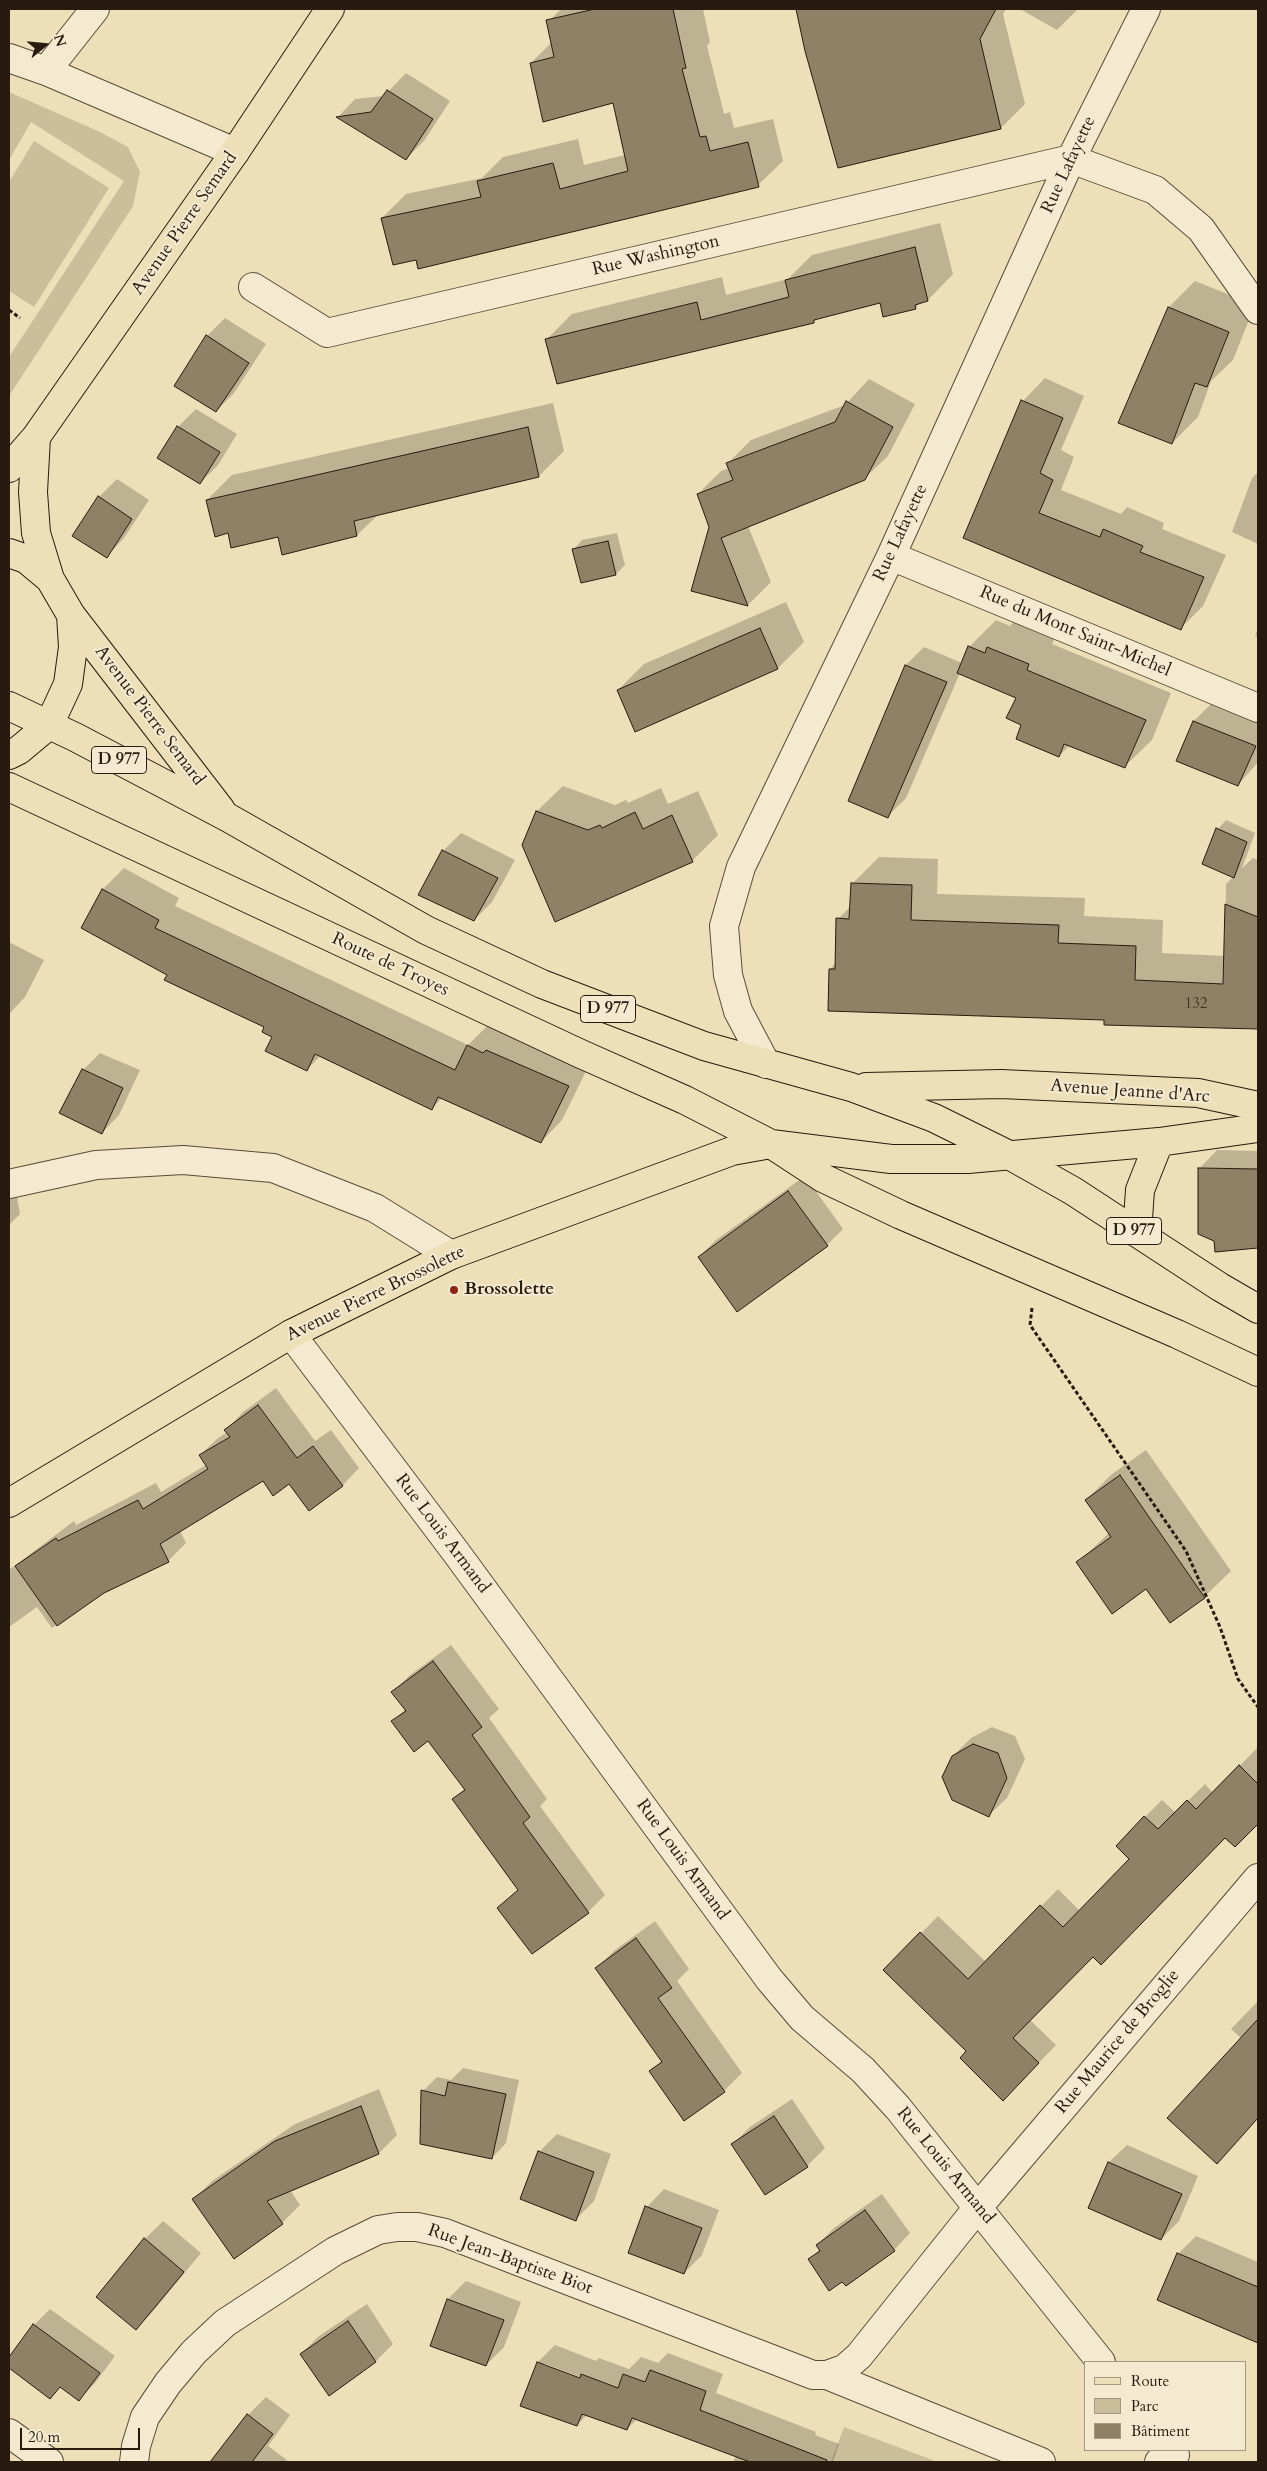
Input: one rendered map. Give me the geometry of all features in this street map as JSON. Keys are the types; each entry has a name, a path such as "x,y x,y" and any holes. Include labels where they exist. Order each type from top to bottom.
{"main road":[{"name":"Avenue Pierre Semard","path":"9,468 36,438 236,152 330,9"},
{"name":"Avenue Pierre Semard","path":"36,438 33,492 36,533 50,579 71,615 226,818"},
{"name":"Avenue Pierre Semard","path":"9,553 26,559 50,579"},
{"name":"Avenue Pierre Semard","path":"9,755 19,750 49,725 68,684 73,647 71,615"},
{"name":"D 977","path":"9,706 226,818 426,930 542,984 704,1046 851,1087 934,1118 1009,1155 1073,1191 1258,1309"},
{"name":"Route de Troyes","path":"9,787 581,1054 685,1100 771,1144"},
{"name":"Avenue Jeanne d'Arc","path":"851,1087 1002,1084 1198,1093 1258,1106"},
{"name":"Avenue Jeanne d'Arc","path":"771,1144 891,1160 924,1160 1009,1155 1159,1142 1258,1128"},
{"path":"1137,1233 1140,1190 1159,1142"},
{"name":"Avenue Pierre Brossolette","path":"9,1503 291,1334 451,1255 732,1151 771,1144"},
{"path":"771,1144 823,1178 901,1215 1035,1272 1258,1372"}],"street":[{"path":"46,71 95,9"},
{"name":"Rue Lafayette","path":"766,1064 738,1011 728,975 724,926 741,867 892,556 1071,159 1146,9"},
{"path":"9,58 46,71 236,152"},
{"path":"1071,159 1155,190 1201,228 1258,310"},
{"name":"Rue Washington","path":"253,287 327,333 1071,159"},
{"name":"Rue du Mont Saint-Michel","path":"892,556 1258,708"},
{"path":"9,1184 96,1165 183,1160 273,1168 375,1208 451,1255"},
{"name":"Rue Louis Armand","path":"291,1334 455,1551 769,1978 802,2018 875,2083 979,2206 1100,2361"},
{"name":"Rue Maurice de Broglie","path":"979,2206 1258,1878"},
{"path":"827,2375 844,2368 859,2356 979,2206"},
{"name":"Rue Jean-Baptiste Biot","path":"134,2462 136,2446 146,2416 168,2383 194,2352 225,2323 334,2251 378,2230 397,2227 417,2227 445,2233 813,2374 827,2375 1041,2462"},
{"path":"9,2433 49,2462"}],"path":[{"path":"9,310 20,318"},
{"path":"1035,1272 1030,1325 1186,1551 1220,1627 1238,1679 1258,1707"}],"green space":[{"path":"9,92 98,131 128,147 140,172 133,206 9,396 9,357 124,181 31,122 9,160"},
{"path":"34,141 109,188 34,307 9,291 9,182"},
{"path":"844,2427 938,2462 831,2462"}],"building":[{"path":"595,9 673,9 686,68 682,69 700,137 706,136 710,151 748,142 759,187 418,269 416,260 393,265 381,218 481,197 477,181 553,163 560,189 628,171 613,103 543,122 530,63 554,57 546,20"},
{"path":"796,9 996,9 980,39 1001,129 838,168 805,51"},
{"path":"387,90 433,119 406,160 336,117 371,112"},
{"path":"915,247 928,301 915,305 916,309 883,317 880,303 814,320 814,323 557,384 545,339 697,302 701,320 789,297 785,280"},
{"path":"1168,307 1229,332 1207,387 1195,383 1172,444 1118,423"},
{"path":"206,335 249,363 216,412 174,386"},
{"path":"1021,400 1063,418 1040,473 1053,480 1039,513 1100,537 1103,529 1143,546 1140,552 1204,577 1181,630 963,538"},
{"path":"846,401 893,427 865,480 721,538 748,606 691,591 709,527 697,494 733,480 726,463 835,422"},
{"path":"177,426 220,452 200,484 157,458"},
{"path":"528,427 539,477 354,521 357,536 282,555 278,537 231,548 228,533 215,537 206,500"},
{"path":"98,496 132,519 107,558 72,536"},
{"path":"608,541 616,575 581,583 572,549"},
{"path":"760,628 778,669 635,732 617,690"},
{"path":"968,646 985,653 987,647 1029,664 1027,670 1146,720 1125,768 1064,744 1059,757 1016,739 1021,725 1006,718 1016,698 957,673"},
{"path":"905,665 947,682 888,818 848,801"},
{"path":"1193,721 1256,746 1238,786 1176,761"},
{"path":"536,811 588,830 600,825 602,828 635,812 643,829 672,815 693,862 555,922 522,845"},
{"path":"1216,828 1247,842 1234,878 1202,864"},
{"path":"442,850 498,878 474,921 418,895"},
{"path":"851,883 912,885 911,920 1059,925 1058,943 1136,946 1135,980 1223,984 1225,904 1258,917 1258,1029 1104,1025 1104,1020 828,1011 829,969 835,969 836,918 849,919"},
{"path":"102,889 159,920 155,928 455,1070 467,1045 483,1053 486,1050 569,1086 541,1143 438,1097 432,1110 315,1054 307,1071 265,1051 272,1037 262,1032 264,1027 164,980 167,975 81,928"},
{"path":"82,1069 123,1088 102,1134 59,1113"},
{"path":"1198,1168 1258,1169 1258,1248 1215,1252 1214,1241 1198,1234"},
{"path":"788,1191 828,1246 737,1312 698,1257"},
{"path":"258,1405 297,1458 313,1446 343,1486 309,1511 289,1484 273,1496 263,1481 160,1544 169,1562 104,1593 57,1626 15,1566 56,1538 58,1541 138,1500 143,1509 208,1469 199,1455 230,1437 224,1430"},
{"path":"1120,1475 1205,1598 1170,1623 1146,1589 1112,1614 1076,1562 1111,1537 1085,1500"},
{"path":"433,1661 482,1727 472,1735 530,1817 523,1823 589,1913 532,1954 497,1908 518,1890 452,1799 465,1790 428,1741 414,1752 391,1721 406,1711 391,1692"},
{"path":"973,1744 998,1753 1007,1778 989,1817 952,1800 942,1777 952,1756"},
{"path":"1239,1765 1258,1784 1258,1824 1235,1847 1225,1838 1101,1965 1093,1957 1013,2038 1039,2063 1003,2101 960,2058 966,2051 883,1970 920,1932 968,1979 1040,1905 1063,1927 1129,1859 1116,1846 1144,1816 1158,1829 1187,1800 1196,1809"},
{"path":"636,1938 672,1988 658,1998 725,2092 684,2121 649,2071 662,2062 595,1968"},
{"path":"1258,2019 1258,2118 1217,2164 1167,2118"},
{"path":"448,2082 506,2094 492,2159 420,2144 421,2090 445,2096"},
{"path":"361,2106 379,2154 267,2201 283,2224 234,2259 192,2199 275,2141"},
{"path":"774,2116 808,2167 765,2195 731,2144"},
{"path":"538,2151 594,2172 576,2221 520,2199"},
{"path":"1108,2162 1182,2194 1161,2240 1088,2208"},
{"path":"645,2206 702,2228 684,2274 628,2253"},
{"path":"865,2210 895,2251 846,2286 842,2282 829,2291 808,2259 820,2251 816,2245"},
{"path":"144,2238 184,2272 136,2330 96,2297"},
{"path":"1177,2253 1258,2287 1258,2343 1157,2300"},
{"path":"447,2299 504,2320 486,2366 430,2346"},
{"path":"348,2321 376,2362 329,2396 300,2354"},
{"path":"33,2324 100,2373 79,2401 60,2387 50,2399 9,2368 9,2357"},
{"path":"537,2362 580,2378 581,2374 618,2388 623,2374 645,2382 650,2370 706,2391 700,2410 827,2460 826,2462 750,2462 632,2418 627,2430 582,2414 577,2426 520,2406"},
{"path":"247,2414 273,2434 252,2462 210,2462"}],"place":[{"name":"Brossolette","path":"454,1290"}]}
